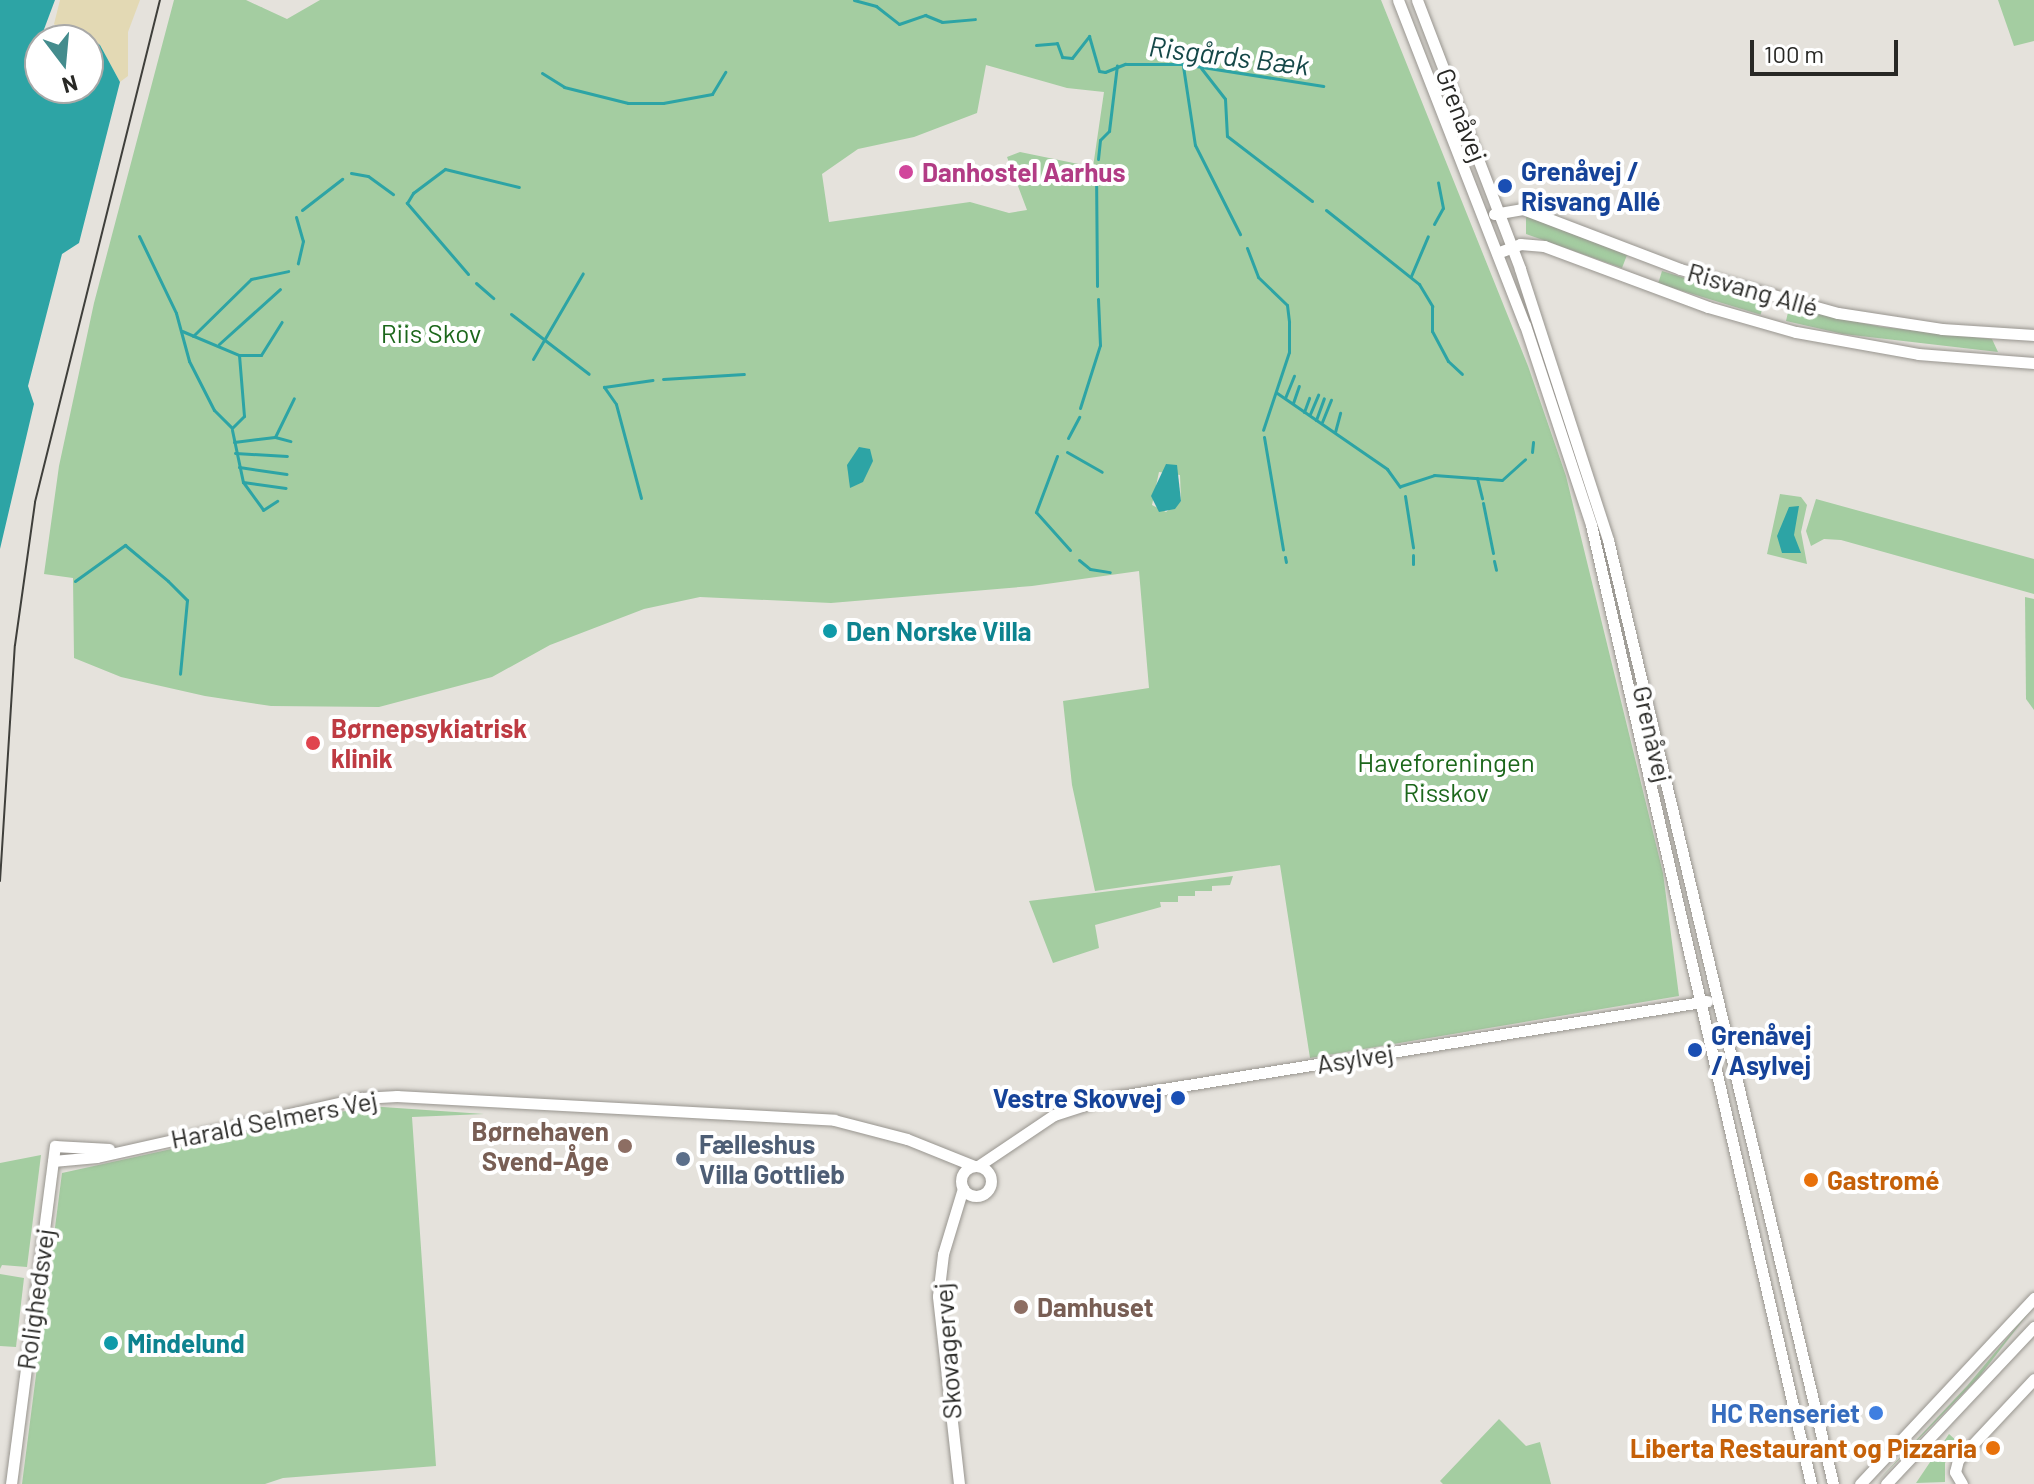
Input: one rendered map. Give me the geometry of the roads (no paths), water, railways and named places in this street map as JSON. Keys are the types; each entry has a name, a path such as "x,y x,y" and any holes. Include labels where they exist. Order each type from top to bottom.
{"street":[{"name":"Grenåvej","path":"1398,0 1497,253 1591,525 1811,1484"},
{"name":"Grenåvej","path":"1417,0 1512,246 1608,540 1833,1484"},
{"name":"Risvang Allé","path":"1483,218 1523,209 1680,269 1808,306 1899,324 2034,335"},
{"name":"Risvang Allé","path":"1497,253 1512,246 1544,246 1693,302 1796,332 1918,354 2034,363"},
{"name":"Asylvej","path":"963,1182 976,1166 1054,1115 1107,1098 1716,999"},
{"name":"Harald Selmers Vej","path":"53,1161 71,1162 361,1098 397,1096 817,1118 856,1123 942,1152 976,1166 990,1176"},
{"name":"Harald Selmers Vej","path":"55,1146 128,1148"},
{"name":"Rolighedsvej","path":"11,1484 55,1146"},
{"name":"Asylvej","path":"975,1196 987,1191 990,1176 1006,1148"},
{"name":"Harald Selmers Vej","path":"942,1152 975,1196"},
{"name":"Skovagervej","path":"959,1484 938,1296 963,1182"},
{"name":"Skovagervej","path":"955,1220 975,1196"},
{"path":"1860,1484 2034,1298"},
{"path":"1886,1484 2034,1327"},
{"path":"1962,1484 1955,1472 1958,1460 2034,1379"}],"water":[{"path":"0,0 55,0 46,24 24,24 24,104 104,104 104,52 120,82 79,243 62,254 28,386 34,404 0,549"},
{"path":"859,447 870,449 873,461 863,482 850,488 847,465"},
{"path":"1166,464 1177,465 1181,501 1175,509 1159,512 1151,496"},
{"path":"1799,506 1794,535 1801,553 1782,553 1777,536 1789,507"}],"waterway":[{"name":"Risgårds Bæk","path":"854,0 876,6 899,24 925,15 942,22 975,19"},
{"name":"Risgårds Bæk","path":"1036,45 1057,43 1062,57 1072,58 1089,36 1099,71 1105,72 1125,64 1183,64 1323,86"},
{"path":"1098,159 1100,140 1109,131 1117,65"},
{"path":"1183,66 1195,145 1240,234"},
{"path":"1201,68 1225,99 1227,136 1312,201"},
{"path":"542,73 564,87 628,103 663,103 712,94 725,72"},
{"path":"468,274 407,203 413,193 445,169 519,187"},
{"path":"1096,169 1097,286"},
{"path":"351,173 368,176 393,194"},
{"path":"302,210 342,179"},
{"path":"1434,224 1443,208 1438,182"},
{"path":"1326,210 1419,284 1432,306 1432,331 1448,361 1462,374"},
{"path":"296,217 303,241 298,263"},
{"path":"139,236 176,313 189,361 214,410 232,428 244,416 239,355"},
{"path":"1411,276 1428,236"},
{"path":"1247,248 1258,277 1287,305 1289,322 1289,352 1263,430"},
{"path":"193,336 251,279 288,271"},
{"path":"533,359 583,273"},
{"path":"476,283 493,298"},
{"path":"219,344 280,289"},
{"path":"1080,408 1100,345 1098,299"},
{"path":"511,314 589,374"},
{"path":"182,331 239,355 261,355 282,322"},
{"path":"663,379 744,374"},
{"path":"1285,398 1294,376"},
{"path":"641,498 616,404 604,387 652,380"},
{"path":"1293,403 1299,386"},
{"path":"1277,393 1387,469 1400,487"},
{"path":"1310,414 1318,395"},
{"path":"275,437 294,398"},
{"path":"1304,412 1309,398"},
{"path":"1316,420 1324,398"},
{"path":"1322,422 1331,400"},
{"path":"1335,432 1340,413"},
{"path":"1068,438 1079,417"},
{"path":"232,430 243,482 263,510 277,501"},
{"path":"234,442 275,437 290,441"},
{"path":"1264,437 1283,549"},
{"path":"1532,452 1533,442"},
{"path":"1067,452 1102,472"},
{"path":"235,453 287,456"},
{"path":"1057,456 1036,512 1070,550"},
{"path":"1401,486 1434,475 1502,480 1525,459"},
{"path":"239,467 286,474"},
{"path":"1477,478 1482,498"},
{"path":"243,482 286,488"},
{"path":"1405,496 1413,547"},
{"path":"1483,503 1493,553"},
{"path":"75,581 125,545 168,581 187,600 180,674"},
{"path":"1413,555 1413,564"},
{"path":"1285,557 1286,562"},
{"path":"1079,560 1090,569 1110,572"},
{"path":"1494,561 1496,570"}],"tram line":[{"path":"0,881 15,645 35,502 160,0"}],"place":[{"name":"Danhostel Aarhus","path":"906,172"},
{"name":"Grenåvej / Risvang Allé","path":"1505,186"},
{"name":"Den Norske Villa","path":"830,631"},
{"name":"Børnepsykiatrisk klinik","path":"313,743"},
{"name":"Grenåvej / Asylvej","path":"1695,1050"},
{"name":"Vestre Skovvej","path":"1178,1098"},
{"name":"Børnehaven Svend-Åge","path":"625,1146"},
{"name":"Fælleshus Villa Gottlieb","path":"683,1159"},
{"name":"Gastromé","path":"1811,1180"},
{"name":"Damhuset","path":"1021,1307"},
{"name":"Mindelund","path":"111,1343"},
{"name":"HC Renseriet","path":"1876,1413"},
{"name":"Liberta Restaurant og Pizzaria","path":"1993,1448"}],"park label":[{"name":"Riis Skov","path":"431,333"},
{"name":"Haveforeningen Risskov","path":"1446,777"}]}
